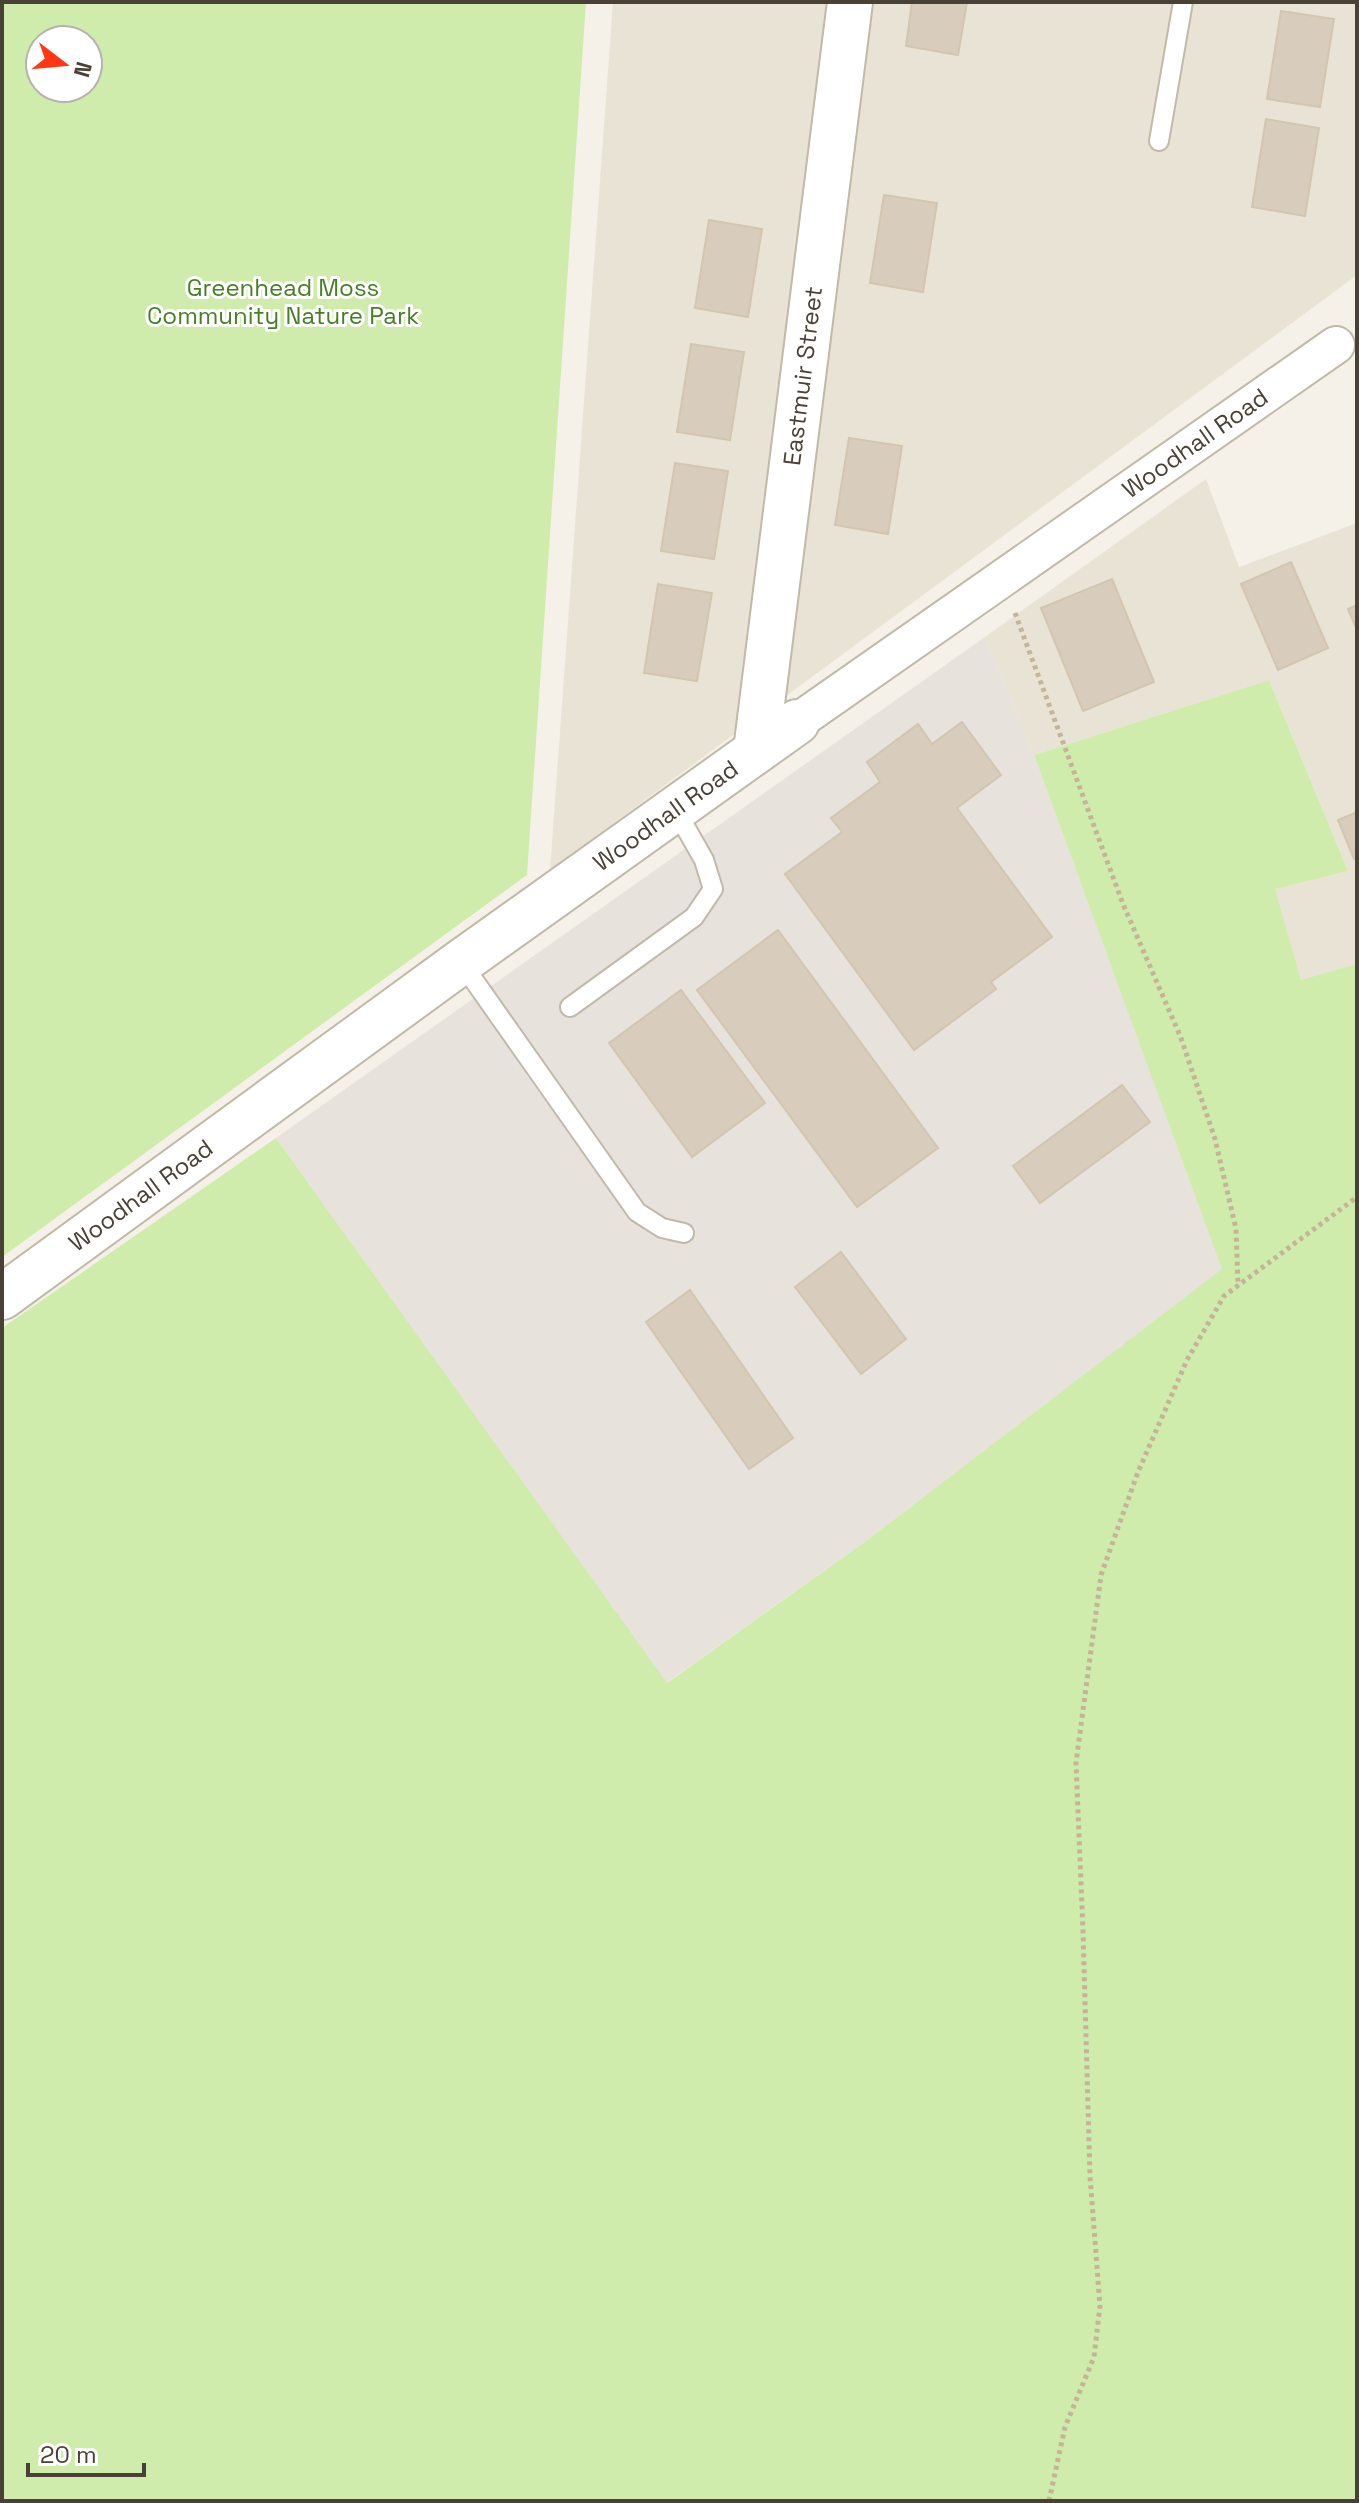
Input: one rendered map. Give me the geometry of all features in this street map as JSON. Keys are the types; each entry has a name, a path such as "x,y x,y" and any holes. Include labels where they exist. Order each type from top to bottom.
{"street":[{"name":"Eastmuir Street","path":"756,751 850,2"},
{"name":"Woodhall Road","path":"2,1297 756,751 1336,345"}],"lane":[{"path":"1159,141 1183,2"},
{"path":"570,1007 694,917 713,889 704,860 675,809"},
{"path":"461,962 637,1212 662,1228 684,1233"}],"path":[{"path":"1002,579 1123,904 1181,1038 1210,1125 1236,1229 1238,1285"},
{"path":"1049,2501 1065,2427 1094,2357 1100,2306 1090,2176 1076,1763 1101,1575 1138,1472 1187,1360 1224,1296 1357,1197"}],"shaded area":[{"path":"613,2 1357,2 1357,275 550,870"},
{"path":"1206,479 1239,567 1357,523 1357,964 1301,981 1274,889 1348,871 1269,680 1034,755 985,637"},
{"path":"985,637 1034,755 1223,1269 866,1541 666,1683 276,1138"}],"green space":[{"name":"Greenhead Moss Community Nature Park","path":"2,2 586,2 527,875 2,1257"},
{"path":"1269,680 1348,871 1275,889 1301,980 1357,964 1357,2501 2,2501 2,1328 276,1138 667,1683 866,1541 1222,1269 1034,755"}],"building":[{"path":"912,2 967,2 958,55 906,46"},
{"path":"1281,11 1334,19 1320,107 1267,99"},
{"path":"1266,119 1319,128 1305,216 1252,207"},
{"path":"884,195 937,203 923,292 870,283"},
{"path":"709,220 762,229 748,317 695,308"},
{"path":"691,344 744,352 730,440 677,432"},
{"path":"849,438 902,446 888,534 835,525"},
{"path":"675,463 728,471 714,559 661,551"},
{"path":"1291,562 1328,648 1278,670 1241,584"},
{"path":"1112,579 1154,682 1083,711 1041,608"},
{"path":"658,584 712,593 697,681 644,673"},
{"path":"1357,605 1357,630 1348,609"},
{"path":"962,722 1001,775 957,808 1052,937 991,982 996,989 914,1050 785,874 842,832 831,818 880,782 867,762 918,724 932,744"},
{"path":"1357,812 1357,858 1354,859 1338,820"},
{"path":"778,930 938,1148 857,1207 697,990"},
{"path":"681,990 765,1103 692,1157 609,1043"},
{"path":"1122,1085 1150,1122 1040,1203 1013,1166"},
{"path":"841,1252 906,1339 861,1374 795,1287"},
{"path":"690,1290 793,1438 749,1469 646,1322"}]}
